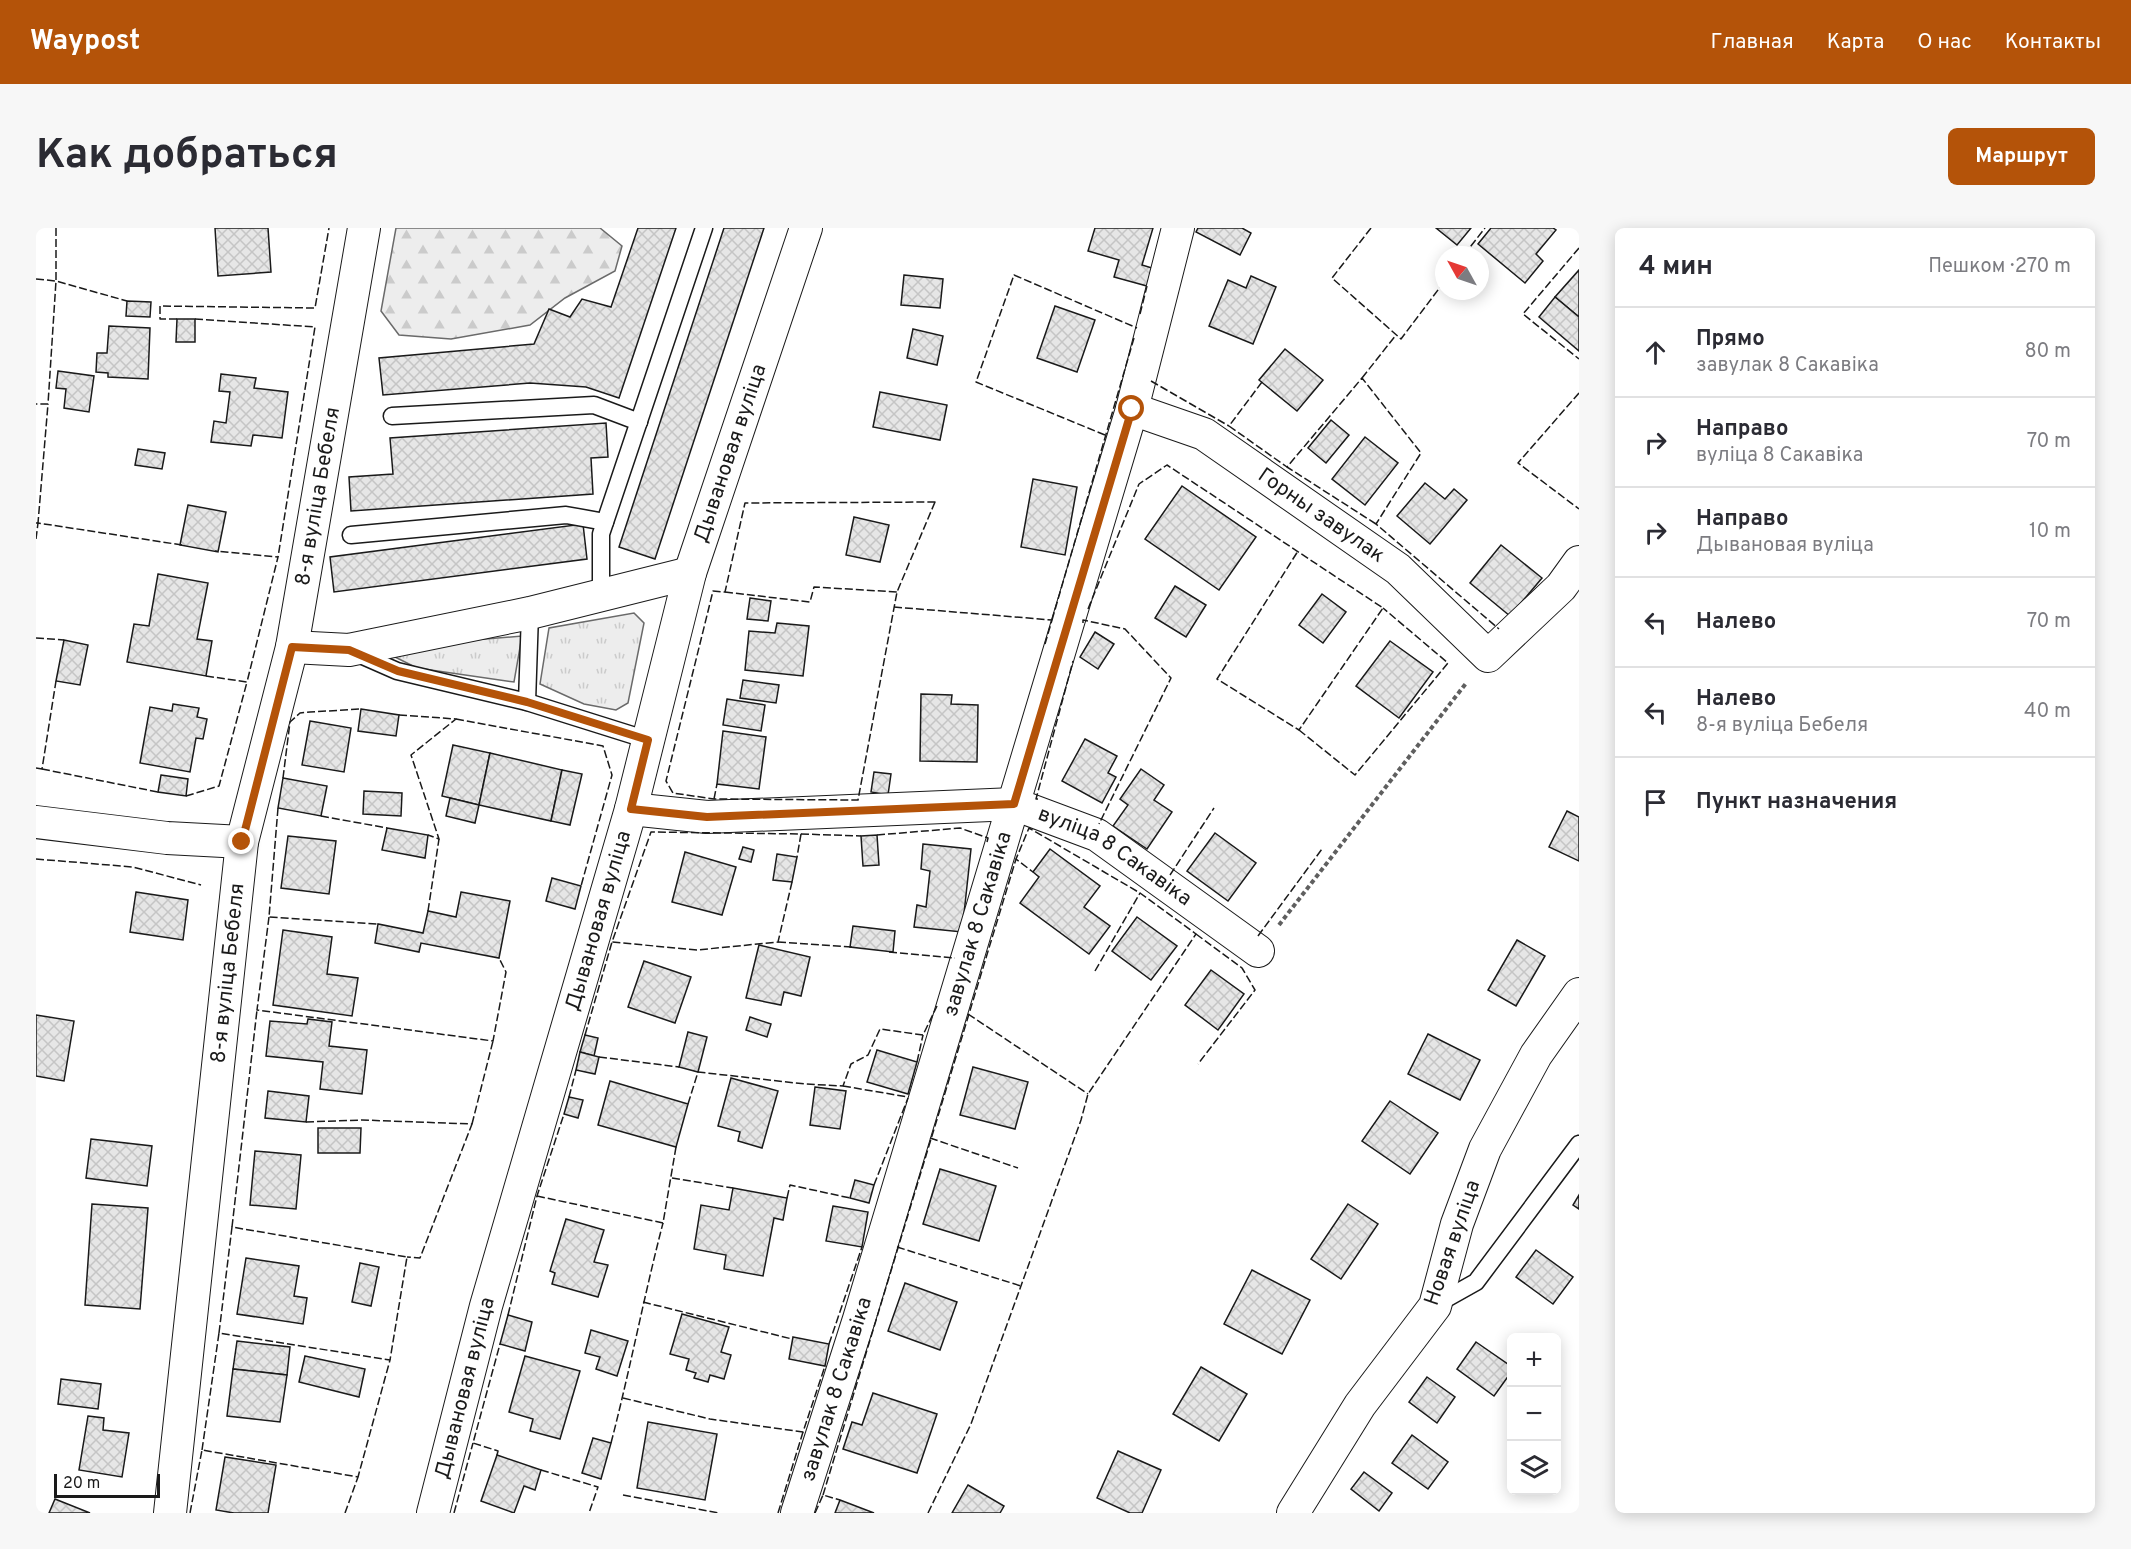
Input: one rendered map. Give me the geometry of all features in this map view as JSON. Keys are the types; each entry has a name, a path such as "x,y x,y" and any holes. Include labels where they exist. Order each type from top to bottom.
{"street":[{"name":"8-я вуліца Бебеля","path":"170,1513 242,842 292,647 364,228"},
{"name":"Дывановая вуліца","path":"434,1513 486,1306 631,809 690,573 807,228"},
{"name":"завулак 8 Сакавіка","path":"797,1513 859,1319 1132,409 1178,228"},
{"name":"Горны завулак","path":"1132,409 1204,434 1398,569 1488,656"},
{"path":"1488,656 1561,587 1579,562"},
{"path":"292,647 349,650 530,613 690,573"},
{"name":"вуліца 8 Сакавіка","path":"631,809 707,817 1014,804 1097,835 1258,951"},
{"path":"36,822 167,838 242,842"},
{"name":"Новая вуліца","path":"1293,1513 1360,1405 1435,1306 1457,1224 1485,1149 1536,1055 1579,994"}],"lane":[{"path":"601,594 601,534 704,228"},
{"path":"392,416 594,405 639,422"},
{"path":"351,535 566,515 605,522"},
{"path":"527,702 530,613"},
{"path":"349,650 398,671 527,702 648,740"},
{"path":"1435,1306 1476,1282 1579,1144"}],"path":[{"path":"1258,951 1488,656"}],"green space":[{"path":"396,228 600,228 622,246 615,271 565,298 530,325 451,339 399,335 381,311"},
{"path":"634,613 644,623 628,703 616,710 584,704 540,684 549,628"},
{"path":"522,636 514,682 417,668 389,654 399,646"}],"building":[{"path":"215,228 268,228 271,272 218,276"},
{"path":"638,228 676,228 619,398 586,387 530,383 383,395 379,358 534,344 549,309 570,317 582,299 611,307"},
{"path":"724,228 764,228 655,559 619,547"},
{"path":"1095,228 1153,228 1142,265 1152,268 1147,286 1114,277 1119,260 1088,251"},
{"path":"1198,228 1242,228 1251,233 1240,255 1196,232"},
{"path":"1436,228 1471,228 1457,245"},
{"path":"1491,228 1553,228 1556,230 1536,254 1543,261 1525,283 1489,253 1489,246 1478,244"},
{"path":"1579,270 1579,317 1555,297"},
{"path":"904,275 943,279 940,308 901,305"},
{"path":"1251,276 1276,287 1253,344 1209,326 1228,280 1246,288"},
{"path":"1555,297 1579,317 1579,351 1539,317"},
{"path":"127,301 151,302 150,317 126,316"},
{"path":"1055,306 1095,320 1077,372 1037,358"},
{"path":"177,319 195,319 195,342 176,342"},
{"path":"109,326 150,328 148,379 108,377 108,373 96,372 97,353 107,353"},
{"path":"913,329 943,336 937,365 907,358"},
{"path":"1285,349 1323,380 1297,411 1259,380"},
{"path":"58,371 94,376 89,412 64,408 66,389 56,388"},
{"path":"221,374 256,378 254,388 288,392 282,438 253,435 251,446 211,442 214,421 226,423 230,392 219,391"},
{"path":"880,392 947,405 940,440 873,427"},
{"path":"1331,420 1349,435 1326,463 1308,448"},
{"path":"606,423 608,457 591,458 593,494 351,511 349,477 393,474 390,438"},
{"path":"1365,437 1398,463 1365,505 1332,479"},
{"path":"138,449 165,453 162,469 135,465"},
{"path":"1033,479 1077,487 1065,555 1021,547"},
{"path":"1425,483 1445,499 1454,489 1467,500 1430,544 1397,516"},
{"path":"1182,486 1256,537 1219,590 1145,539"},
{"path":"188,505 226,512 218,552 180,545"},
{"path":"854,517 889,525 880,562 846,555"},
{"path":"583,524 587,559 334,592 330,557"},
{"path":"1501,545 1542,578 1510,616 1470,583"},
{"path":"158,574 208,583 197,639 212,641 206,676 127,662 134,624 149,626"},
{"path":"1175,586 1206,605 1186,637 1155,618"},
{"path":"1322,594 1346,612 1323,643 1299,625"},
{"path":"750,598 771,601 768,621 747,619"},
{"path":"777,623 809,626 803,676 745,670 749,631 775,633"},
{"path":"1095,632 1114,644 1098,669 1080,657"},
{"path":"64,640 88,645 80,685 56,681"},
{"path":"1390,641 1433,672 1399,718 1356,686"},
{"path":"743,680 779,685 776,703 740,698"},
{"path":"921,694 952,695 951,704 978,705 977,762 920,761"},
{"path":"727,699 765,705 761,731 723,725"},
{"path":"173,704 199,708 197,717 207,719 203,739 196,738 190,772 140,763 150,707 172,711"},
{"path":"361,709 399,715 396,736 358,731"},
{"path":"310,721 351,728 344,772 302,765"},
{"path":"723,731 766,737 759,789 717,784"},
{"path":"1085,739 1117,756 1108,773 1116,777 1102,803 1062,781"},
{"path":"453,745 490,753 479,805 442,796"},
{"path":"490,753 562,770 551,821 479,805"},
{"path":"1141,769 1164,785 1154,800 1172,812 1147,849 1113,826 1128,805 1120,799"},
{"path":"562,770 582,774 570,825 551,821"},
{"path":"874,772 891,774 888,795 871,792"},
{"path":"161,775 188,779 186,796 158,792"},
{"path":"283,778 327,786 321,816 278,808"},
{"path":"364,791 402,793 401,816 363,814"},
{"path":"450,798 479,805 475,823 446,816"},
{"path":"1567,811 1579,817 1579,861 1549,847"},
{"path":"387,828 428,835 425,858 382,850"},
{"path":"1215,833 1256,863 1228,901 1187,871"},
{"path":"877,835 879,865 863,866 861,836"},
{"path":"288,836 336,841 329,894 281,888"},
{"path":"923,844 971,849 962,932 914,927 917,905 926,907 930,871 921,869"},
{"path":"743,847 754,850 751,862 739,859"},
{"path":"1050,849 1100,886 1084,907 1110,926 1089,954 1020,903 1039,877 1033,872"},
{"path":"685,852 736,867 722,915 672,902"},
{"path":"777,854 797,857 792,882 773,880"},
{"path":"552,878 581,886 575,909 546,901"},
{"path":"136,892 188,900 183,940 130,932"},
{"path":"461,892 510,901 499,958 421,943 419,952 375,943 378,924 423,933 428,911 456,917"},
{"path":"1137,917 1177,946 1151,980 1112,951"},
{"path":"853,926 895,931 893,952 850,947"},
{"path":"283,930 332,937 327,974 358,978 352,1016 273,1005"},
{"path":"1517,940 1545,956 1516,1006 1488,990"},
{"path":"759,945 810,957 801,996 784,992 781,1005 746,998"},
{"path":"644,961 691,977 675,1023 628,1007"},
{"path":"1211,970 1244,994 1218,1030 1185,1005"},
{"path":"36,1015 74,1021 64,1081 36,1076"},
{"path":"750,1017 771,1024 767,1037 746,1030"},
{"path":"308,1019 332,1022 329,1046 367,1050 362,1094 320,1089 323,1062 266,1056 270,1021 307,1024"},
{"path":"688,1032 707,1037 698,1072 679,1067"},
{"path":"1428,1034 1480,1060 1460,1100 1408,1074"},
{"path":"585,1035 598,1038 594,1056 580,1052"},
{"path":"877,1050 917,1062 908,1094 867,1082"},
{"path":"580,1052 599,1057 595,1074 576,1070"},
{"path":"973,1067 1028,1082 1015,1129 960,1115"},
{"path":"731,1078 778,1091 762,1148 738,1141 740,1132 718,1126"},
{"path":"610,1081 688,1104 676,1147 598,1125"},
{"path":"815,1087 846,1091 840,1129 810,1125"},
{"path":"268,1091 309,1096 306,1122 265,1118"},
{"path":"569,1097 583,1100 578,1118 564,1114"},
{"path":"1390,1101 1438,1133 1410,1174 1362,1141"},
{"path":"318,1128 361,1128 360,1153 318,1153"},
{"path":"91,1139 152,1146 147,1186 86,1178"},
{"path":"255,1151 301,1155 296,1209 250,1205"},
{"path":"940,1169 996,1186 979,1241 923,1224"},
{"path":"855,1180 874,1185 869,1203 850,1198"},
{"path":"733,1188 787,1198 783,1220 774,1218 763,1276 724,1269 726,1255 694,1249 701,1205 729,1210"},
{"path":"1579,1195 1579,1209 1573,1205"},
{"path":"92,1204 148,1208 140,1309 85,1305"},
{"path":"1348,1204 1378,1224 1341,1279 1311,1259"},
{"path":"833,1206 868,1212 862,1247 826,1241"},
{"path":"566,1219 604,1230 594,1262 608,1265 598,1297 552,1284 555,1273 550,1271"},
{"path":"1536,1250 1573,1277 1553,1304 1516,1277"},
{"path":"246,1258 299,1266 294,1296 307,1298 303,1324 237,1314"},
{"path":"360,1263 379,1267 371,1306 352,1302"},
{"path":"1252,1270 1310,1300 1282,1354 1224,1324"},
{"path":"905,1283 957,1302 940,1350 888,1331"},
{"path":"682,1314 729,1327 721,1352 731,1355 724,1379 710,1375 708,1382 694,1378 696,1373 686,1370 689,1359 670,1354"},
{"path":"508,1315 532,1322 525,1351 500,1344"},
{"path":"591,1330 628,1341 617,1376 596,1369 600,1357 585,1353"},
{"path":"793,1337 829,1344 825,1366 789,1359"},
{"path":"237,1341 290,1347 287,1375 233,1369"},
{"path":"1476,1342 1507,1364 1507,1378 1494,1396 1457,1369"},
{"path":"305,1356 365,1369 359,1397 299,1382"},
{"path":"525,1356 580,1371 560,1439 530,1431 533,1419 509,1412"},
{"path":"1201,1367 1247,1394 1219,1441 1173,1414"},
{"path":"233,1369 287,1375 280,1422 227,1416"},
{"path":"1427,1377 1455,1397 1437,1423 1409,1402"},
{"path":"61,1379 101,1384 98,1409 58,1404"},
{"path":"873,1393 937,1414 917,1473 843,1449 852,1422 862,1425"},
{"path":"88,1416 104,1418 103,1430 129,1433 122,1477 79,1470"},
{"path":"648,1422 717,1434 705,1500 637,1488"},
{"path":"1412,1435 1448,1462 1428,1489 1392,1463"},
{"path":"593,1438 611,1443 601,1479 582,1473"},
{"path":"1118,1451 1161,1470 1142,1513 1130,1513 1097,1498"},
{"path":"497,1455 541,1470 535,1490 524,1486 514,1513 481,1501"},
{"path":"225,1457 276,1465 268,1513 234,1513 216,1510"},
{"path":"1364,1472 1392,1493 1379,1511 1351,1489"},
{"path":"968,1485 1004,1506 1000,1513 952,1513"},
{"path":"55,1499 90,1513 49,1513"},
{"path":"840,1500 874,1513 835,1513"}],"fence":[{"path":"56,228 56,281 127,301"},
{"path":"177,319 160,319 160,306 315,308 329,228"},
{"path":"1371,228 1332,278 1401,339 1435,294"},
{"path":"1471,246 1485,228"},
{"path":"1579,248 1523,314 1579,359"},
{"path":"1105,435 976,382 1014,275 1137,328"},
{"path":"36,279 56,281 48,404 36,404"},
{"path":"1140,314 1147,286"},
{"path":"195,319 315,327 278,557"},
{"path":"1362,378 1396,335"},
{"path":"1052,620 1134,338"},
{"path":"1376,524 1287,467 1362,378 1421,453 1376,524 1499,629"},
{"path":"1151,381 1229,426"},
{"path":"1262,382 1229,426 1287,467"},
{"path":"1579,393 1518,463 1579,509"},
{"path":"36,523 38,523 48,404"},
{"path":"1088,609 1139,484 1167,465 1383,608 1299,730 1217,679 1298,551"},
{"path":"935,502 897,592 858,800 714,799 673,793 666,781 713,591 725,592 745,503 935,502"},
{"path":"36,539 38,523 182,545"},
{"path":"206,676 247,682 278,557 215,551"},
{"path":"725,592 810,602 814,587 897,592"},
{"path":"894,607 1052,620 1045,644"},
{"path":"1299,730 1355,775 1448,663 1383,608"},
{"path":"1083,623 1083,620 1125,629 1171,678 1099,824"},
{"path":"36,638 64,640"},
{"path":"1038,799 1036,799 1073,661"},
{"path":"36,768 42,769 56,681"},
{"path":"186,796 219,786 247,682"},
{"path":"283,778 290,722 300,713 361,709"},
{"path":"399,715 456,719 411,755 439,839 428,835"},
{"path":"456,719 603,746 612,775 581,886"},
{"path":"42,769 158,792"},
{"path":"714,799 717,784"},
{"path":"278,808 269,917 378,924"},
{"path":"1170,875 1214,808"},
{"path":"321,816 387,828"},
{"path":"877,835 960,828 988,838 987,842"},
{"path":"928,1513 971,1424 1081,1120 1088,1094 1196,934 1140,893 1029,828 1016,859"},
{"path":"792,882 778,942 697,950 612,942 651,832 801,834 797,857"},
{"path":"801,834 861,836"},
{"path":"428,911 439,839"},
{"path":"1258,936 1322,849"},
{"path":"36,859 133,867 201,885"},
{"path":"823,1495 1016,859 1033,872"},
{"path":"1095,971 1140,893"},
{"path":"269,917 257,1010 493,1041 506,972 499,958"},
{"path":"1196,934 1242,968 1255,990 1198,1064"},
{"path":"585,1035 612,942"},
{"path":"778,942 853,947"},
{"path":"889,952 955,958"},
{"path":"688,1104 698,1072 843,1086 851,1064 868,1055 880,1029 923,1035 937,1006"},
{"path":"232,1227 257,1010"},
{"path":"968,1014 1088,1094"},
{"path":"917,1062 923,1035"},
{"path":"472,1124 493,1041"},
{"path":"599,1057 679,1067"},
{"path":"569,1097 576,1070"},
{"path":"843,1086 908,1097"},
{"path":"874,1185 908,1098"},
{"path":"508,1315 537,1196 564,1114"},
{"path":"306,1122 362,1120 472,1124 420,1258 407,1257"},
{"path":"930,1138 1018,1168"},
{"path":"537,1196 663,1223 676,1147"},
{"path":"672,1178 733,1188"},
{"path":"787,1198 790,1185 850,1198"},
{"path":"611,1443 663,1223"},
{"path":"219,1333 232,1227 407,1257 390,1360"},
{"path":"829,1344 862,1247"},
{"path":"897,1247 1021,1286"},
{"path":"643,1302 792,1339"},
{"path":"202,1450 219,1333 390,1360 358,1477"},
{"path":"497,1455 498,1451 473,1443 500,1344"},
{"path":"623,1398 710,1419 803,1432 825,1366"},
{"path":"778,1513 803,1432"},
{"path":"454,1513 473,1443"},
{"path":"190,1513 202,1450 358,1477 345,1513"},
{"path":"541,1470 598,1487 589,1513"},
{"path":"623,1495 719,1513"},
{"path":"815,1513 823,1495 840,1500"}],"route":[{"path":"242,842 292,647 349,650 398,671 527,702 648,740 631,809 707,817 1014,804 1132,409"}]}
